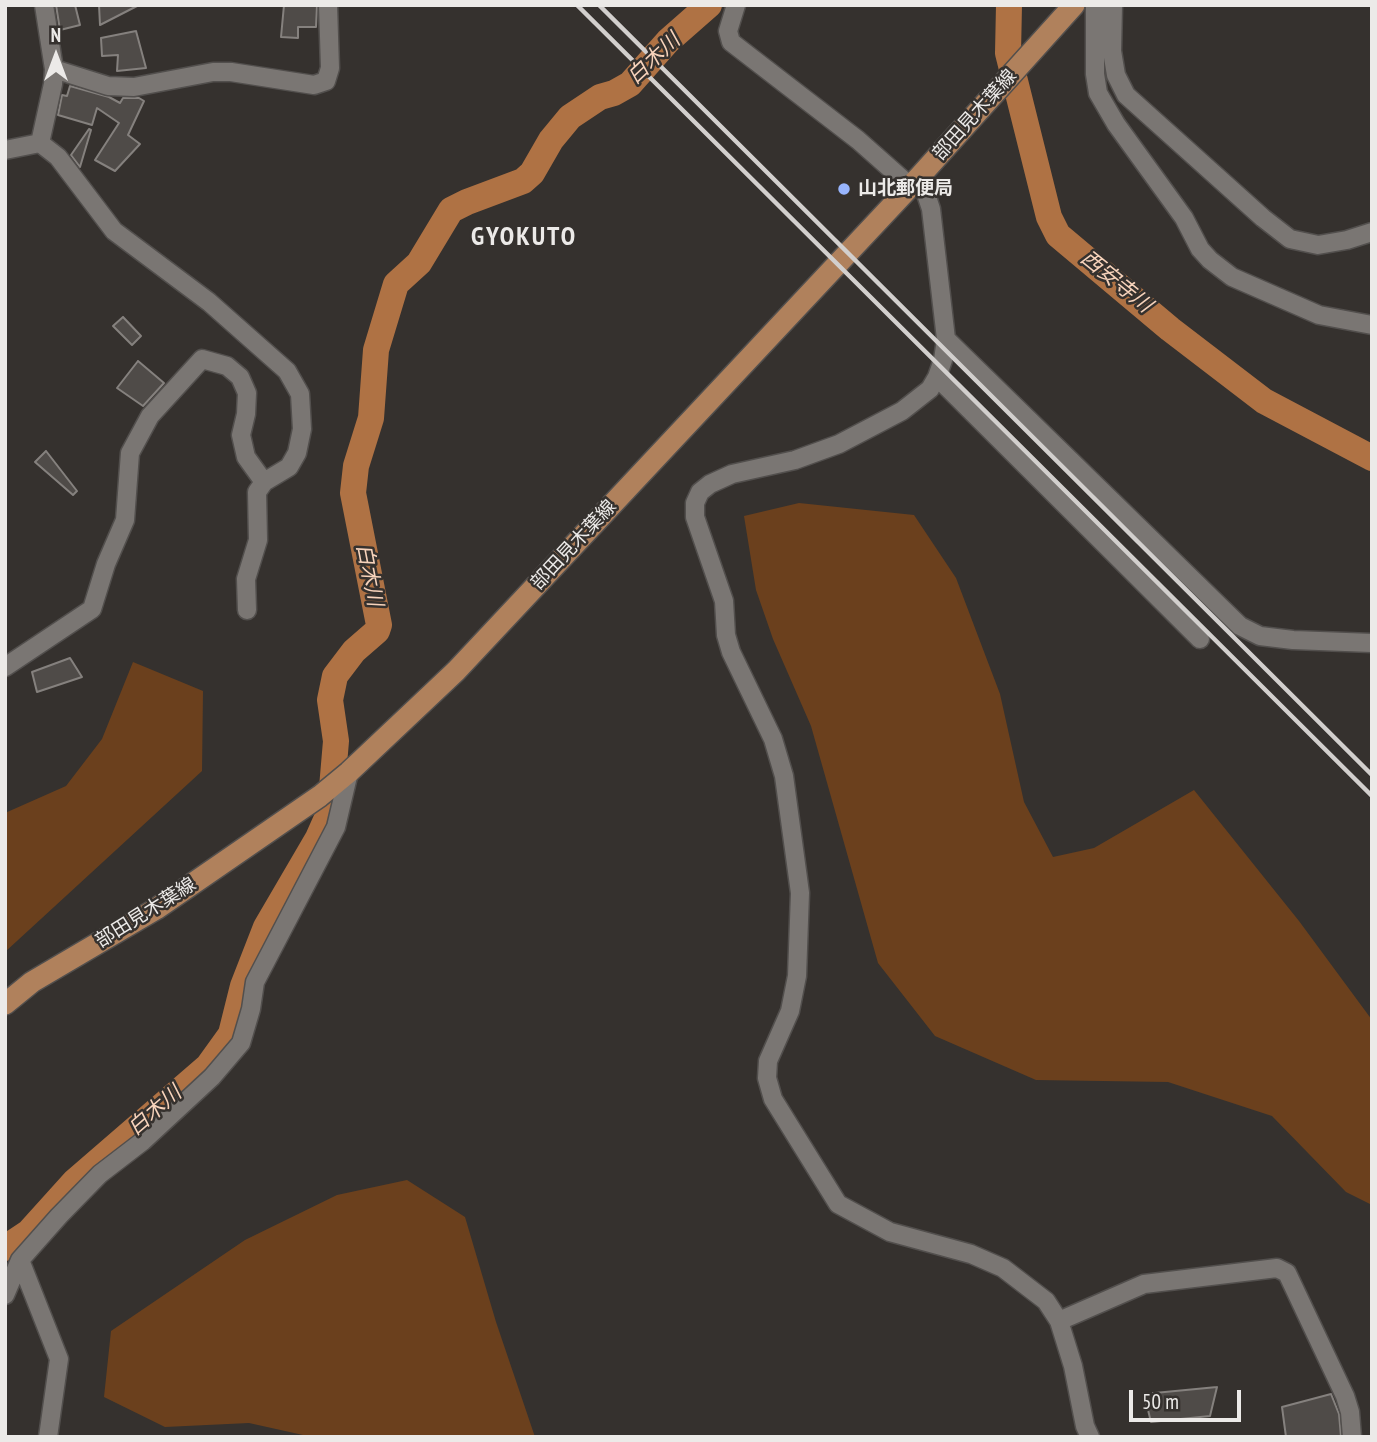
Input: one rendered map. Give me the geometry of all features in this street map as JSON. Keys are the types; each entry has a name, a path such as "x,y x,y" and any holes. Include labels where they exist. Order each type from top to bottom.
{"main road":[{"name":"部田見木葉線","path":"5,1004 32,982 156,909 345,776 456,671 915,181 1074,5"}],"street":[{"path":"40,143 54,69 44,5"},
{"path":"54,69 108,86 134,87 222,72 314,85 326,81 330,68 328,5"},
{"path":"736,5 728,31 732,41 915,181 931,209 946,338 943,360 930,389 902,411 839,444 795,460 749,469 715,481 699,492 695,503 695,517 724,601 726,635 731,652 773,739 784,776 800,893 797,976 790,1011 768,1061 767,1078 773,1098 838,1204 890,1232 971,1254 1003,1268 1046,1301 1059,1321 1090,1437"},
{"path":"1095,5 1095,74 1098,93 1116,124 1184,218 1205,255 1232,277 1319,315 1372,326"},
{"path":"1113,5 1112,51 1116,75 1126,95 1263,218 1290,239 1318,245 1372,232"},
{"path":"5,150 40,143 58,157 114,231 209,302 287,371 300,394 302,429 298,453 289,467 264,482 257,492 258,540 246,579 247,610"},
{"path":"946,338 1240,626 1260,636 1372,643"},
{"path":"5,667 92,610 106,564 125,520 130,453 150,416 202,359 227,366 240,377 247,393 241,435 246,457 264,482"},
{"path":"937,377 1199,639"},
{"path":"5,1294 20,1260 100,1174 143,1141 212,1077 240,1043 256,982 336,827 345,776"},
{"path":"20,1260 59,1360 48,1437"},
{"path":"1059,1321 1144,1284 1277,1268 1287,1273 1345,1396 1350,1412 1352,1437"}],"shaded area":[{"path":"799,503 914,515 956,578 1000,694 1024,802 1053,857 1094,848 1194,790 1299,921 1372,1020 1372,1205 1346,1192 1272,1116 1168,1082 1036,1080 935,1036 878,963 811,726 773,639 756,590 744,516"},
{"path":"133,662 203,691 202,771 5,952 5,813 66,786 102,739"},
{"path":"407,1180 465,1217 496,1322 535,1437 312,1437 249,1423 165,1427 104,1397 111,1331 245,1240 337,1195"}],"building":[{"path":"56,5 75,5 80,25 60,30"},
{"path":"99,5 139,5 100,25"},
{"path":"284,5 317,5 316,27 298,27 298,38 281,37"},
{"path":"136,31 146,68 117,71 118,55 102,56 101,38"},
{"path":"70,86 109,97 120,103 123,98 139,98 144,101 128,135 140,144 115,171 95,160 119,123 97,108 92,125 58,115 62,95 67,96"},
{"path":"89,129 91,130 80,167 71,155"},
{"path":"123,317 141,336 132,345 113,326"},
{"path":"138,361 164,383 143,406 117,388"},
{"path":"46,451 77,491 73,495 35,462"},
{"path":"70,658 82,677 37,692 32,672"},
{"path":"1217,1387 1210,1416 1151,1422 1144,1394"},
{"path":"1331,1394 1339,1414 1341,1437 1286,1437 1282,1407"}],"waterway":[{"name":"白木川","path":"5,1248 29,1232 75,1181 208,1066 231,1034 243,986 266,927 318,838 330,811 336,741 330,700 335,676 354,651 377,631 379,625 353,493 356,466 371,418 376,350 396,284 419,263 451,210 523,181 532,173 551,140 570,117 600,97 630,84 668,41 709,5"},
{"name":"西安寺川","path":"1009,5 1008,53 1049,217 1058,235 1170,329 1264,401 1372,458"}],"railway":[{"path":"577,5 1372,796"},
{"path":"599,5 1372,775"}],"place":[{"name":"山北郵便局","path":"844,189"}],"district":[{"name":"GYOKUTO","path":"524,238"}]}
